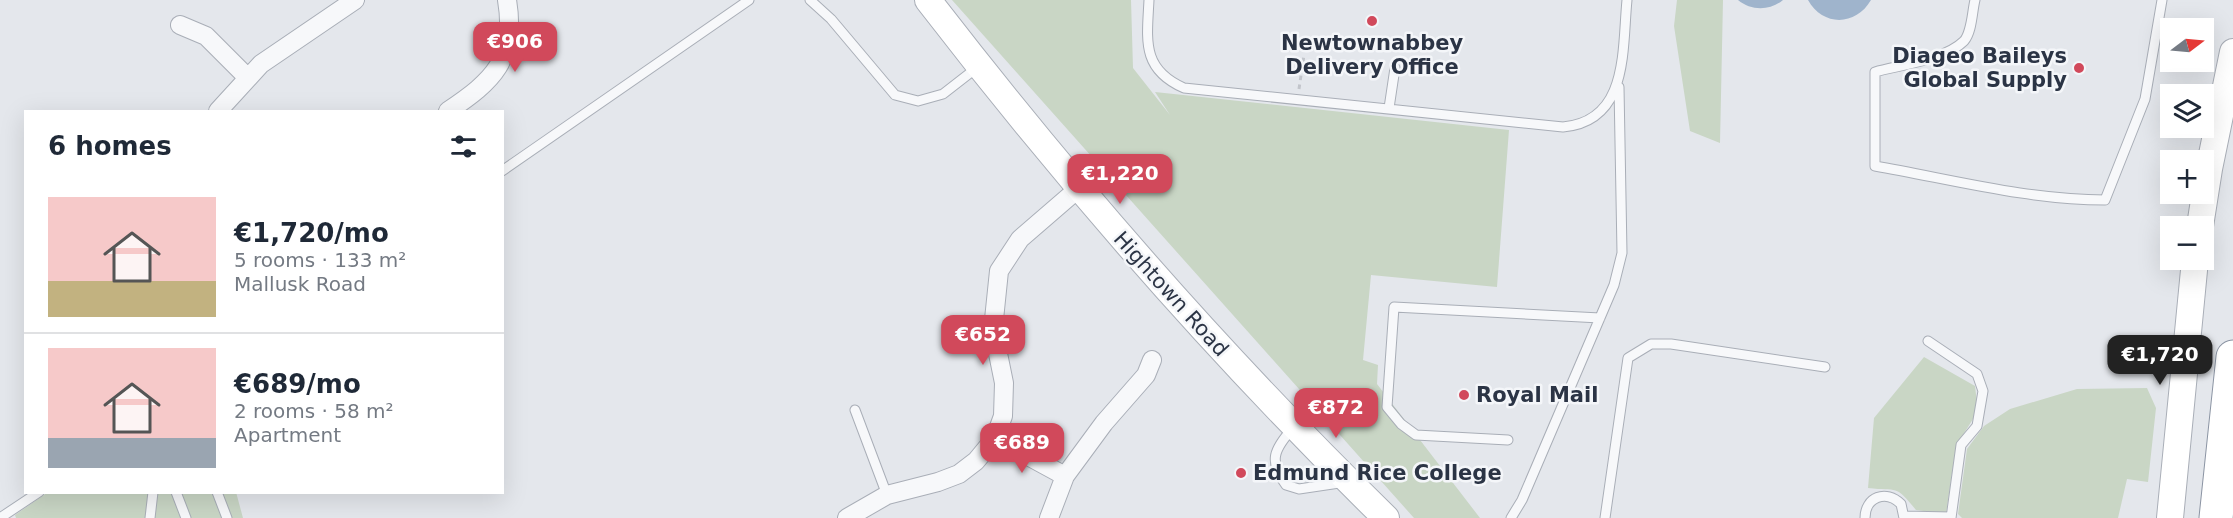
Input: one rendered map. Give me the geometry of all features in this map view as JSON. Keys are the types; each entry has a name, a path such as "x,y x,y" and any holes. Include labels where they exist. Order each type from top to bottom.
{"highway":[{"path":"2216,518 2233,357"}],"main road":[{"name":"Hightown Road","path":"928,0 979,66 1133,252 1294,427 1386,518"},
{"path":"2202,216 2233,52"},
{"path":"2170,518 2194,270"}],"street":[{"path":"219,110 261,63 355,0"},
{"path":"449,110 480,89 495,74 507,44 510,21 507,0"},
{"path":"180,25 206,36 248,78"},
{"path":"847,518 887,495 938,482 958,474 976,461 995,438 1003,416 1004,383 993,329 999,271 1020,239 1079,188"},
{"path":"1049,518 1065,476 1104,423 1146,375 1152,360"},
{"path":"995,438 1065,476"}],"lane":[{"path":"504,170 749,0"},
{"path":"810,0 831,19 895,95 918,101 943,94 979,66"},
{"path":"1149,0 1147,48 1162,74 1184,88 1563,127 1581,125 1595,118 1618,85"},
{"path":"1511,518 1522,500 1614,285 1622,253 1618,85 1627,0"},
{"path":"1975,0 1968,34 1963,42 1934,57 1875,72 1875,166 2085,200 2105,200 2145,99 2162,0"},
{"path":"1389,108 1395,68"},
{"path":"1508,440 1416,435 1401,424 1387,407 1394,306 1600,318"},
{"path":"1865,518 1865,511 1871,500 1884,495 1896,499 1904,510 1904,517 1951,518 1961,445 1977,426 1983,391 1977,374 1928,341"},
{"path":"1605,518 1628,358 1651,344 1671,344 1825,367"},
{"path":"855,410 887,495"},
{"path":"1294,427 1279,444 1275,454 1276,466 1286,485 1299,489 1348,481"},
{"path":"0,518 36,494"},
{"path":"150,518 153,494"},
{"path":"177,494 186,518"},
{"path":"218,494 227,518"}],"path":[{"path":"1297,99 1304,55"}],"green space":[{"path":"952,0 1131,0 1133,68 1170,115 1155,92 1509,130 1497,287 1371,275 1363,360 1378,365 1377,384 1480,518 1414,518"},
{"path":"1677,0 1723,0 1720,143 1690,131 1674,26"},
{"path":"1924,357 1975,386 1978,411 1956,446 1946,514 1916,510 1904,496 1895,490 1868,488 1874,418"},
{"path":"2147,388 2156,408 2148,482 2127,479 2118,518 1962,518 1958,514 1967,449 1984,426 2010,409 2077,389"},
{"path":"45,494 237,494 243,518 16,518 15,515"}],"water":[{"path":"1738,0 1783,0 1766,8 1755,8"},
{"path":"1808,0 1871,0 1857,15 1840,20 1822,15"}],"place":[{"name":"Newtownabbey Delivery Office","path":"1372,21"},
{"name":"Diageo Baileys Global Supply","path":"2079,68"},
{"name":"Royal Mail","path":"1464,395"},
{"name":"Edmund Rice College","path":"1241,473"}]}
